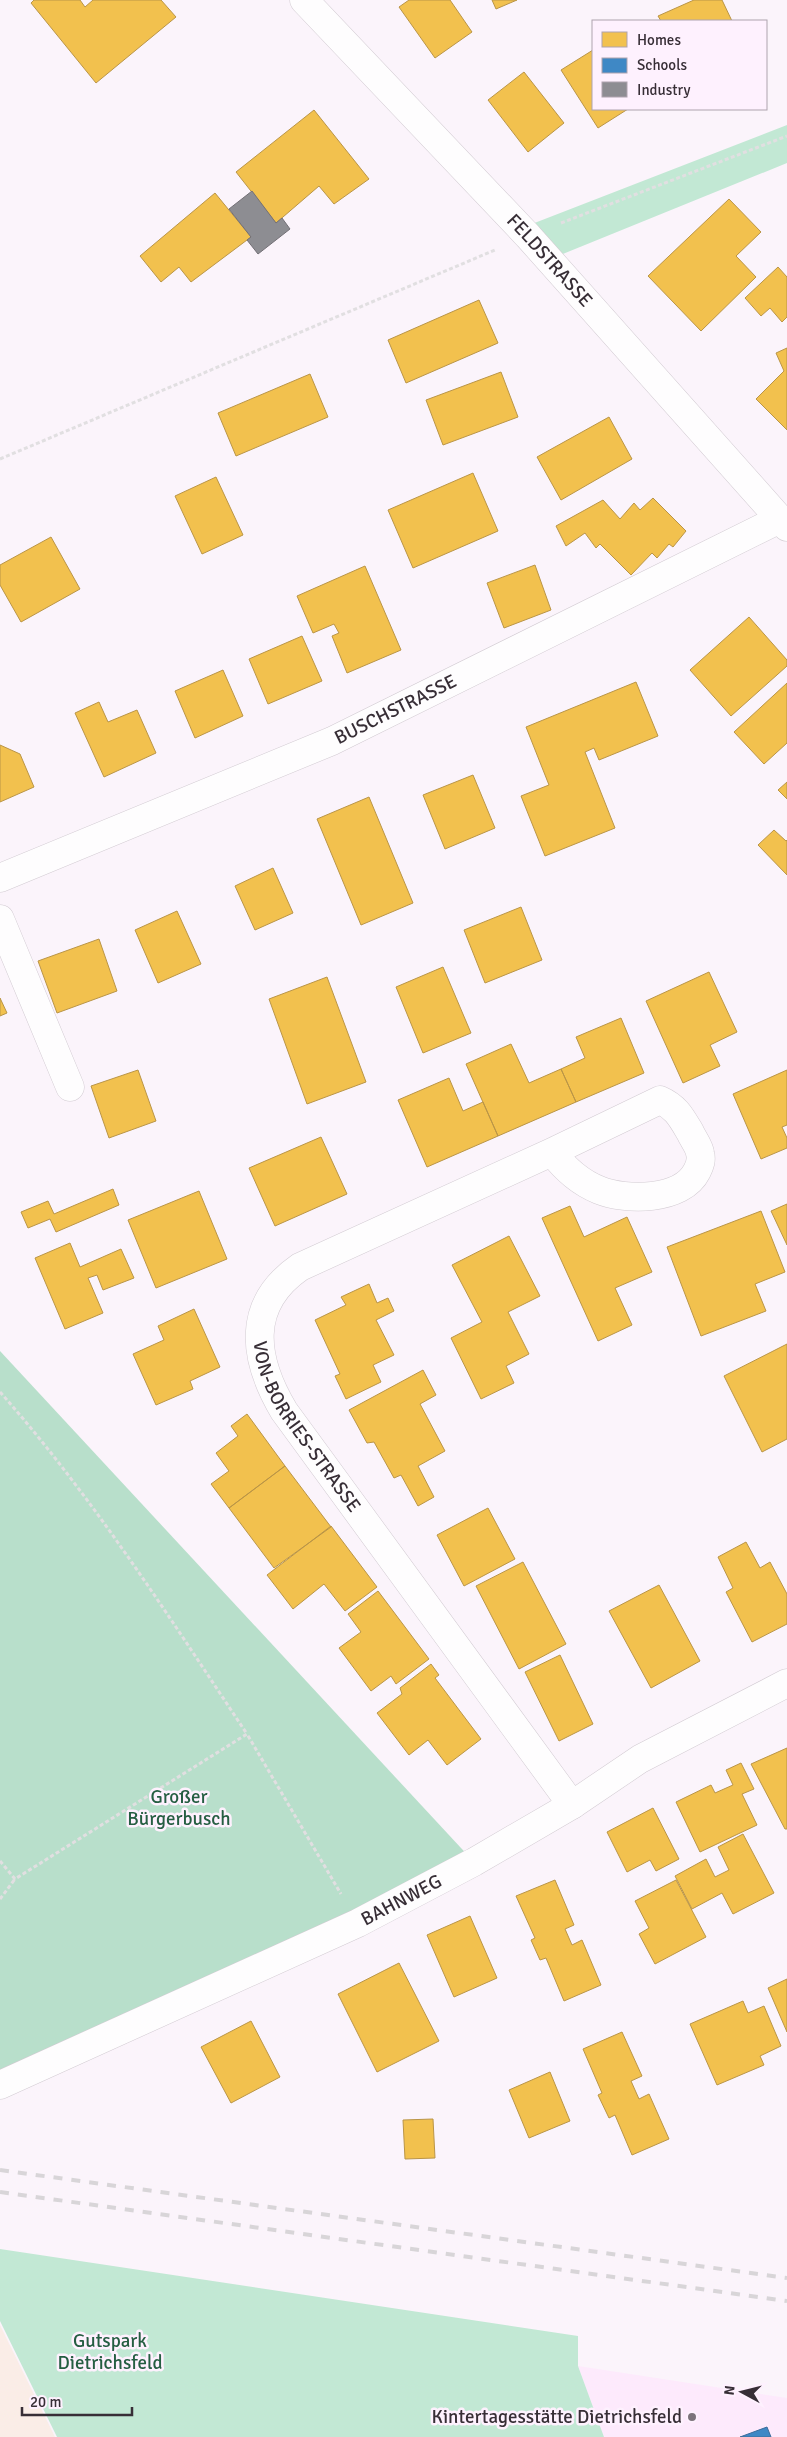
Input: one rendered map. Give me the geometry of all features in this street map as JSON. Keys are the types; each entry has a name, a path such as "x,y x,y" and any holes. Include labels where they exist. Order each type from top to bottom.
{"street":[{"name":"FELDSTRASSE","path":"304,0 528,236 784,523"},
{"name":"BUSCHSTRASSE","path":"0,878 332,741 784,523"},
{"path":"0,919 70,1087"},
{"name":"VON-BORRIES-STRASSE","path":"552,1152 565,1169 582,1181 607,1193 632,1197 649,1197 683,1186 693,1178 700,1164 700,1152 680,1115 672,1105 660,1100 552,1152 300,1267 284,1278 271,1295 261,1314 259,1336 271,1390 284,1411 572,1805"},
{"name":"BAHNWEG","path":"0,2085 358,1923 474,1862 572,1805 640,1759 787,1683"}],"path":[{"path":"0,459 528,236 787,136"},
{"path":"0,1392 45,1442 127,1555 247,1734 358,1923"},
{"path":"0,1899 15,1879 247,1734"},
{"path":"0,1861 15,1879"}],"shaded area":[{"path":"0,2325 55,2437 0,2437"},
{"name":"Kintertagesstätte Dietrichsfeld","path":"578,2366 787,2398 787,2437 604,2437"}],"green space":[{"path":"787,125 787,163 548,260 519,229"},
{"name":"Großer Bürgerbusch","path":"0,1351 474,1862 0,2085"},
{"name":"Gutspark Dietrichsfeld","path":"0,2249 578,2336 578,2366 604,2437 57,2437 0,2321"}],"building: Homes":[{"path":"34,0 80,0 85,7 93,0 161,0 176,17 96,83 31,3"},
{"path":"409,0 450,0 472,32 435,58 399,7"},
{"path":"492,0 517,0 496,9"},
{"path":"694,0 722,0 732,20 660,20 658,16"},
{"path":"592,51 592,110 626,110 598,128 561,70"},
{"path":"524,72 564,123 528,152 488,100"},
{"path":"314,110 369,179 334,204 319,186 276,223 236,172"},
{"path":"215,193 251,237 191,282 179,267 161,282 140,256"},
{"path":"729,199 761,232 736,256 756,277 701,331 648,276"},
{"path":"778,267 787,277 787,317 782,322 770,308 761,316 745,298"},
{"path":"479,300 498,343 406,383 388,340"},
{"path":"787,348 787,430 756,399 784,371 776,353"},
{"path":"501,372 518,417 443,445 426,400"},
{"path":"310,374 328,417 236,456 218,413"},
{"path":"609,417 632,459 561,500 537,457"},
{"path":"473,473 498,531 413,568 388,510"},
{"path":"216,477 243,535 202,554 175,496"},
{"path":"653,498 686,531 673,547 669,544 657,558 652,553 631,575 600,544 596,548 585,533 566,546 556,526 603,500 620,519 634,503 640,510"},
{"path":"51,537 80,589 21,622 0,585 0,565"},
{"path":"535,565 551,610 504,628 487,583"},
{"path":"365,566 401,650 347,673 332,636 339,633 334,624 313,633 297,596"},
{"path":"749,617 787,660 787,666 731,716 690,670"},
{"path":"302,636 322,681 268,704 249,659"},
{"path":"223,670 243,716 195,738 175,691"},
{"path":"636,682 658,736 599,760 594,748 585,752 615,828 545,856 521,796 549,785 526,727"},
{"path":"787,683 787,743 764,764 734,732"},
{"path":"99,702 108,722 137,710 156,753 104,777 75,713"},
{"path":"0,745 20,754 34,787 0,802"},
{"path":"473,775 495,828 445,849 423,795"},
{"path":"787,782 787,799 778,790"},
{"path":"369,797 413,903 361,925 317,819"},
{"path":"774,830 787,840 787,875 758,845"},
{"path":"273,868 293,913 255,930 235,886"},
{"path":"521,907 542,960 485,983 464,930"},
{"path":"177,911 201,964 158,983 135,930"},
{"path":"99,939 117,991 57,1013 38,961"},
{"path":"443,967 471,1033 423,1053 396,987"},
{"path":"709,972 737,1032 710,1045 720,1066 683,1083 646,1001"},
{"path":"327,977 366,1082 307,1104 269,999"},
{"path":"0,998 7,1013 0,1016"},
{"path":"621,1018 644,1073 576,1102 561,1069 585,1058 576,1037"},
{"path":"511,1044 529,1083 561,1069 576,1102 498,1136 466,1064"},
{"path":"138,1070 156,1121 109,1138 91,1086"},
{"path":"787,1070 787,1125 782,1127 787,1138 787,1148 761,1159 733,1094"},
{"path":"449,1078 463,1111 483,1102 498,1136 427,1167 398,1100"},
{"path":"321,1137 347,1194 275,1226 249,1168"},
{"path":"113,1189 119,1205 56,1232 50,1219 28,1228 21,1212 48,1201 54,1214"},
{"path":"199,1191 227,1259 156,1288 128,1220"},
{"path":"787,1204 787,1245 771,1211"},
{"path":"570,1206 584,1237 627,1217 652,1272 615,1288 632,1325 598,1341 542,1218"},
{"path":"761,1211 785,1272 755,1284 766,1311 701,1336 667,1247"},
{"path":"509,1236 540,1296 508,1312 529,1354 506,1366 514,1383 481,1399 451,1338 482,1322 452,1265"},
{"path":"70,1243 80,1267 121,1249 134,1278 103,1290 97,1275 88,1278 103,1313 65,1329 35,1258"},
{"path":"369,1284 377,1303 388,1298 394,1311 376,1320 394,1355 373,1365 381,1382 346,1399 335,1376 340,1374 315,1320 346,1305 341,1297"},
{"path":"194,1309 220,1367 190,1381 193,1389 156,1405 133,1354 164,1340 158,1326"},
{"path":"787,1344 787,1439 762,1452 724,1376"},
{"path":"423,1370 436,1395 420,1404 445,1451 418,1466 434,1497 418,1506 401,1475 394,1478 374,1442 367,1443 349,1410"},
{"path":"247,1414 285,1466 229,1508 211,1484 229,1471 216,1453 238,1436 231,1426"},
{"path":"285,1466 331,1527 274,1568 229,1508"},
{"path":"488,1508 515,1559 464,1586 437,1535"},
{"path":"331,1526 377,1587 345,1611 324,1584 293,1609 267,1575"},
{"path":"746,1542 760,1568 770,1562 787,1594 787,1624 752,1642 726,1592 733,1588 718,1557"},
{"path":"523,1562 566,1644 519,1669 476,1586"},
{"path":"659,1585 700,1661 651,1688 609,1611"},
{"path":"378,1591 429,1659 396,1684 391,1676 371,1691 339,1648 361,1632 348,1614"},
{"path":"560,1655 593,1724 559,1741 525,1672"},
{"path":"431,1664 439,1675 435,1678 481,1739 447,1765 428,1740 409,1755 377,1713 402,1694 400,1688"},
{"path":"787,1748 787,1829 785,1829 751,1764"},
{"path":"741,1763 754,1789 742,1794 757,1825 700,1852 676,1802 711,1785 715,1793 733,1785 726,1770"},
{"path":"653,1808 679,1859 656,1871 650,1860 627,1872 607,1832"},
{"path":"743,1834 774,1893 733,1914 722,1893 692,1909 675,1876 706,1859 715,1877 729,1870 718,1847"},
{"path":"555,1880 574,1925 565,1929 572,1945 582,1940 601,1985 564,2001 546,1958 540,1960 531,1940 535,1938 516,1896"},
{"path":"676,1880 706,1937 655,1964 639,1934 649,1928 635,1901"},
{"path":"470,1916 497,1978 454,1997 427,1935"},
{"path":"399,1963 439,2041 377,2072 338,1994"},
{"path":"787,1979 787,2032 768,1988"},
{"path":"743,2001 748,2013 764,2006 781,2046 760,2056 764,2065 717,2085 690,2024"},
{"path":"251,2021 280,2077 231,2103 201,2047"},
{"path":"622,2032 642,2076 631,2081 639,2099 649,2094 669,2139 632,2155 615,2115 609,2118 598,2095 602,2093 583,2049"},
{"path":"550,2072 570,2121 529,2138 509,2090"},
{"path":"433,2119 435,2158 405,2159 403,2120"}],"building: Schools":[{"path":"767,2427 771,2437 740,2437"}],"building: Industry":[{"path":"252,191 276,223 282,218 290,229 258,254 247,240 251,237 229,209"}],"railway":[{"path":"0,2170 787,2278"},
{"path":"0,2192 787,2301"}],"place":[{"name":"Kintertagesstätte Dietrichsfeld","path":"692,2417"}]}
